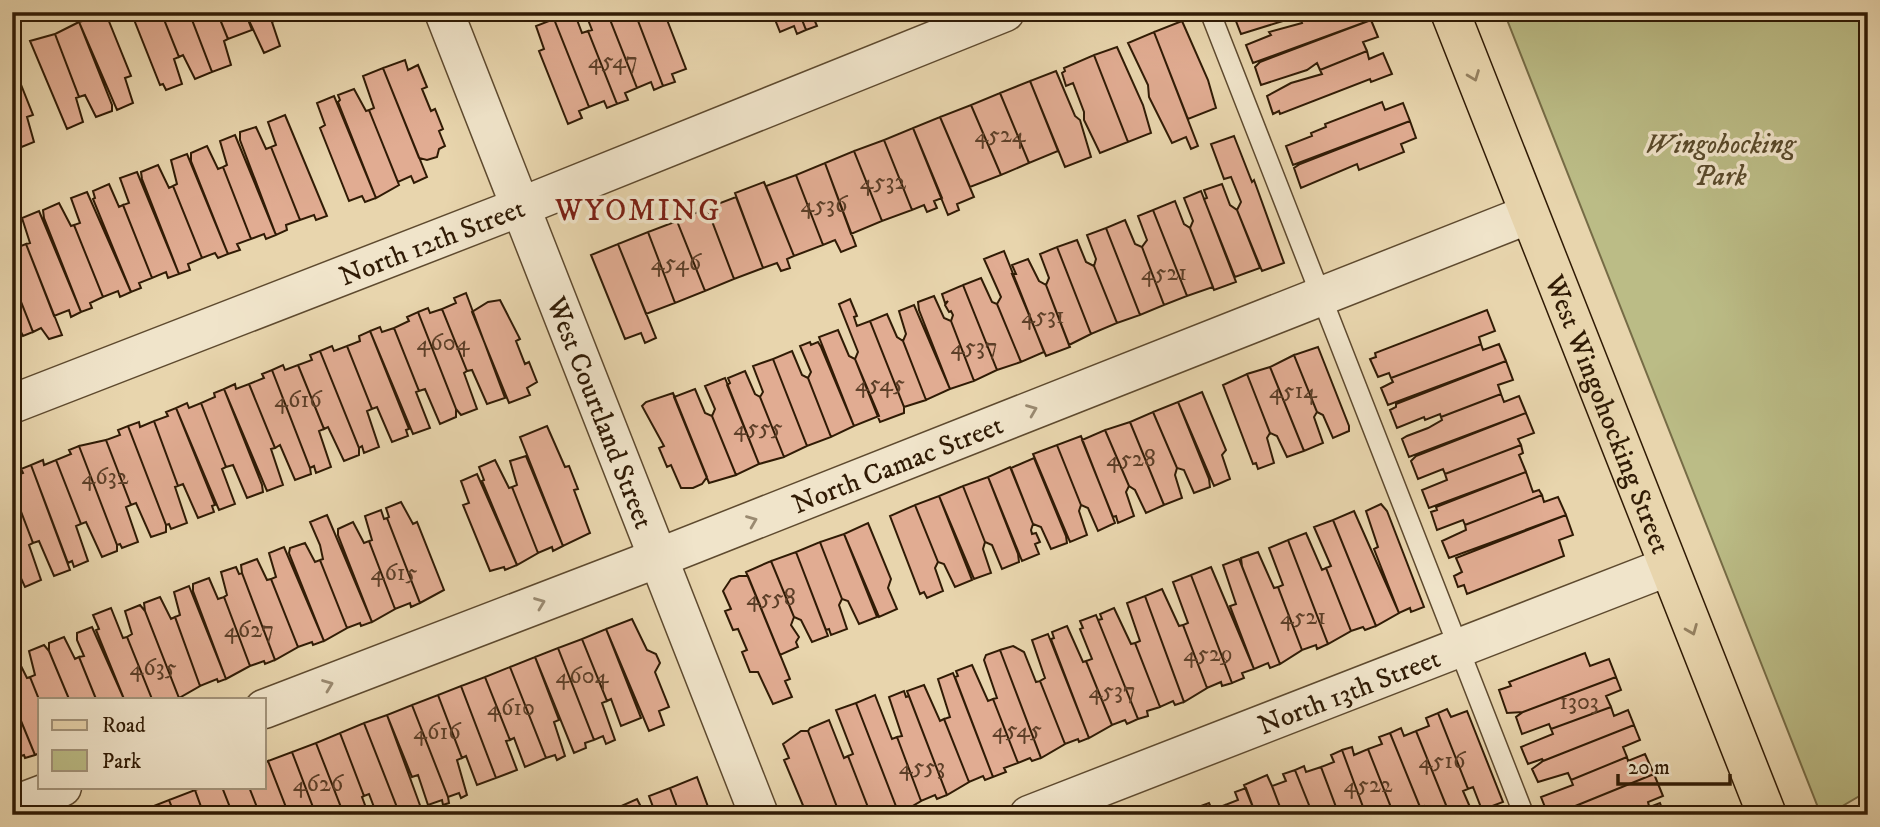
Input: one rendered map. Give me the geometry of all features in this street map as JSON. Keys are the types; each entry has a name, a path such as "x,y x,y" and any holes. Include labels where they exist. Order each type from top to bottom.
{"main road":[{"name":"West Wingohocking Street","path":"1450,12 1527,215 1767,815"}],"street":[{"name":"West Courtland Street","path":"444,12 758,815"},
{"name":"North 12th Street","path":"12,404 520,207 1005,12"},
{"name":"North Camac Street","path":"266,708 658,558 1527,215"},
{"name":"North 13th Street","path":"1029,815 1667,567"},
{"path":"12,806 59,788"}],"lane":[{"path":"1210,12 1524,815"}],"green space":[{"name":"Wingohocking Park","path":"1504,12 1868,12 1868,791 1827,815 1821,815"}],"building":[{"path":"131,12 161,12 179,57 174,59 182,84 166,90 163,84 160,85"},
{"path":"161,12 189,12 212,72 195,79 183,55 179,57"},
{"path":"189,12 217,12 228,39 224,41 231,65 212,72"},
{"path":"217,12 245,12 252,30 228,39"},
{"path":"245,12 275,12 278,19 272,22 280,46 264,53"},
{"path":"563,12 574,12 582,33 588,31 617,104 607,108 604,101 589,107 554,19 564,15"},
{"path":"585,12 607,12 637,88 625,93 628,100 617,104 588,31 592,30"},
{"path":"607,12 635,13 663,86 654,90 651,82 637,88"},
{"path":"664,12 686,69 672,74 675,82 663,86 635,13"},
{"path":"772,12 799,12 806,30 797,34 794,26 780,32"},
{"path":"799,12 826,14 814,19 817,26 806,30"},
{"path":"1241,12 1297,12 1285,17 1286,20 1241,34 1234,16"},
{"path":"1316,12 1369,12 1371,20 1253,63 1246,45 1271,35 1269,32 1302,23 1300,18"},
{"path":"106,14 131,76 125,78 133,103 117,110 79,22"},
{"path":"554,19 589,107 579,111 582,118 568,124 539,51 544,49 536,26"},
{"path":"1371,20 1378,37 1363,42 1367,51 1320,70 1317,63 1307,70 1261,85 1255,67 1260,62"},
{"path":"1182,21 1208,80 1216,108 1188,119 1154,32"},
{"path":"79,22 112,105 112,111 96,117 85,95 79,97 55,34"},
{"path":"1154,32 1198,146 1191,149 1186,137 1172,143 1149,97 1148,85 1128,43"},
{"path":"55,34 79,97 76,98 83,122 67,129 30,41"},
{"path":"1117,47 1143,105 1151,133 1128,142 1094,55"},
{"path":"1367,51 1369,59 1383,53 1392,74 1371,82 1370,79 1280,114 1279,111 1273,114 1267,96 1291,83 1322,74 1320,70"},
{"path":"1094,55 1128,142 1100,153 1084,120 1084,112 1073,83 1066,86 1062,73 1064,68"},
{"path":"405,60 408,70 418,65 427,87 422,89 431,111 435,109 443,129 439,131 445,146 439,149 437,157 427,160 419,158 383,68"},
{"path":"12,62 33,115 27,117 34,142 19,148 12,140"},
{"path":"383,68 427,177 414,183 411,176 398,182 369,110 374,108 363,76"},
{"path":"1056,71 1075,116 1080,120 1091,157 1065,167 1030,81"},
{"path":"1030,81 1058,151 1029,163 1000,93"},
{"path":"354,89 366,111 369,110 399,185 376,198 338,102 338,95"},
{"path":"1000,93 1029,163 1001,175 971,105"},
{"path":"334,96 376,198 365,202 362,196 349,201 320,128 325,125 317,103"},
{"path":"1382,102 1385,110 1403,103 1410,121 1293,165 1286,146 1312,136 1311,133 1326,127 1325,124"},
{"path":"971,105 1001,175 970,187 940,117"},
{"path":"285,115 327,216 316,220 314,215 300,220 271,147 276,145 268,122"},
{"path":"940,117 974,197 957,204 959,210 948,215 913,128"},
{"path":"1410,121 1416,138 1401,144 1404,152 1359,170 1357,164 1301,188 1294,168 1300,164"},
{"path":"256,127 266,149 271,147 300,220 286,225 287,230 276,235 240,140 240,132"},
{"path":"913,128 942,198 934,201 937,208 927,212 924,205 912,210 884,140"},
{"path":"235,135 276,235 266,239 264,234 251,239 223,167 227,165 220,141"},
{"path":"1234,136 1252,182 1254,180 1284,263 1262,271 1237,210 1241,202 1231,177 1224,179 1211,144"},
{"path":"884,140 912,210 882,221 854,151"},
{"path":"207,146 218,169 223,167 251,239 237,244 240,250 228,254 191,161 191,153"},
{"path":"854,151 882,221 851,234 825,163"},
{"path":"187,154 228,254 218,258 215,253 202,258 173,186 177,184 171,160"},
{"path":"825,163 856,246 841,252 835,240 823,245 796,175"},
{"path":"158,165 169,188 173,186 202,258 188,264 190,270 179,274 142,179 141,172"},
{"path":"137,172 179,274 168,278 166,272 152,278 123,205 129,203 120,178"},
{"path":"796,175 823,245 794,256 766,186"},
{"path":"764,182 794,256 787,259 790,268 781,271 777,263 763,268 735,193"},
{"path":"109,184 119,207 123,205 152,278 139,283 141,288 131,292 93,199 93,191"},
{"path":"1222,184 1230,205 1237,210 1260,268 1235,277 1204,199 1207,198 1204,190"},
{"path":"1201,191 1236,282 1214,290 1190,228 1193,221 1184,198"},
{"path":"87,192 131,292 120,297 118,291 103,297 74,225 80,223 71,198"},
{"path":"736,197 763,268 734,279 707,208"},
{"path":"1175,201 1184,224 1190,228 1213,287 1187,296 1153,210"},
{"path":"59,203 71,226 74,225 103,297 90,303 92,308 81,312 44,218 43,210"},
{"path":"707,208 734,279 705,291 677,221"},
{"path":"1153,210 1187,296 1164,305 1142,247 1147,240 1138,216"},
{"path":"39,211 81,312 71,317 69,310 54,316 26,244 30,243 22,218"},
{"path":"1125,220 1135,244 1142,247 1164,305 1140,315 1106,228"},
{"path":"677,221 705,291 675,303 648,232"},
{"path":"1106,228 1140,315 1117,323 1094,266 1096,259 1087,235"},
{"path":"14,229 21,246 26,244 62,335 49,339 41,328 33,332 12,279"},
{"path":"648,232 675,303 646,314 618,244"},
{"path":"1077,240 1086,262 1094,266 1117,323 1091,334 1057,247"},
{"path":"618,244 656,338 645,343 641,333 625,339 591,255"},
{"path":"1057,247 1091,334 1069,345 1046,285 1049,278 1040,254"},
{"path":"1004,251 1044,352 1021,362 997,304 1001,297 984,259"},
{"path":"1028,259 1039,281 1046,285 1070,347 1046,356 1012,274 1016,274 1012,265"},
{"path":"981,278 992,302 997,304 1021,362 997,370 963,285"},
{"path":"12,279 33,332 23,336 20,330 12,333"},
{"path":"963,285 997,370 974,381 951,321 953,315 945,305 948,301 945,303 942,294"},
{"path":"466,293 505,398 487,404 472,370 467,371 442,309 456,303 454,298"},
{"path":"934,296 944,318 951,321 974,381 950,389 919,310 918,302"},
{"path":"850,299 857,316 854,317 857,326 870,321 904,407 904,413 880,422 855,359 858,352 839,304"},
{"path":"500,300 520,339 516,341 525,364 529,362 537,382 527,388 530,395 509,403 472,312 488,302"},
{"path":"914,305 950,389 926,400 903,341 906,334 899,311"},
{"path":"428,308 430,313 442,309 467,371 464,373 477,409 461,415 456,409 418,312"},
{"path":"1487,310 1495,331 1479,337 1481,344 1391,378 1389,373 1378,377 1370,359 1376,357 1375,353"},
{"path":"418,312 456,409 456,417 440,424 425,389 419,391 394,328 409,321 407,317"},
{"path":"887,314 897,337 903,341 926,400 904,407 870,321"},
{"path":"380,327 382,332 394,328 419,391 416,392 430,428 413,434 370,331"},
{"path":"838,330 849,356 855,359 879,416 854,426 819,337"},
{"path":"370,331 409,429 406,430 408,436 392,442 377,407 372,409 347,346 360,341 359,336"},
{"path":"810,342 811,345 818,342 821,347 854,426 831,437 808,378 811,372 800,346"},
{"path":"1481,344 1483,350 1499,344 1506,361 1388,405 1381,388 1393,382 1391,378"},
{"path":"332,346 334,351 347,346 372,409 367,411 379,447 364,453 362,446 359,448 320,351"},
{"path":"1318,347 1349,426 1349,431 1333,438 1323,415 1317,412 1294,355"},
{"path":"320,351 359,448 359,455 344,461 328,427 324,429 298,365 312,360 310,355"},
{"path":"792,351 802,375 808,378 831,437 807,446 773,359"},
{"path":"1294,355 1317,412 1314,417 1323,443 1304,451 1270,367"},
{"path":"773,359 807,446 784,457 760,397 763,392 753,366"},
{"path":"1506,361 1513,380 1498,385 1501,394 1441,417 1440,414 1425,420 1424,417 1397,428 1390,410 1396,407 1396,404"},
{"path":"283,365 285,370 298,365 324,429 319,431 331,467 316,473 314,466 310,468 272,370"},
{"path":"1270,367 1304,451 1287,457 1277,436 1270,433 1247,374"},
{"path":"272,370 310,468 311,474 295,480 280,445 275,448 249,384 264,378 262,374"},
{"path":"745,371 755,394 760,397 784,457 759,464 727,385 730,383 728,378"},
{"path":"1247,374 1270,433 1267,438 1274,463 1258,469 1256,463 1253,464 1223,385"},
{"path":"725,378 759,464 736,475 712,416 715,409 705,386"},
{"path":"235,384 236,389 249,384 275,448 271,449 283,485 267,491 224,389"},
{"path":"224,389 262,485 263,492 247,498 233,465 226,467 201,403 215,397 214,393"},
{"path":"695,389 705,413 712,416 736,475 709,483 674,397"},
{"path":"1202,392 1226,450 1222,455 1230,479 1214,486 1178,402"},
{"path":"673,393 707,477 702,484 693,488 681,488 671,465 667,467 659,448 664,446 642,406 646,402"},
{"path":"1501,394 1504,402 1519,396 1526,413 1409,457 1402,439 1428,428 1442,420 1441,417"},
{"path":"1178,402 1209,479 1210,487 1194,493 1184,470 1177,468 1153,412"},
{"path":"187,403 189,408 201,403 226,467 222,469 235,504 219,510 176,408"},
{"path":"176,408 215,505 212,506 214,512 198,518 183,484 178,486 154,421 168,416 166,412"},
{"path":"1153,412 1177,468 1175,475 1182,498 1164,505 1130,422"},
{"path":"1526,413 1534,433 1518,439 1521,445 1445,474 1443,469 1418,479 1411,461 1416,456"},
{"path":"154,421 178,486 175,487 187,523 171,529 169,524 166,525 128,426 139,422 140,427"},
{"path":"1130,422 1164,505 1146,513 1135,490 1129,486 1105,430"},
{"path":"128,426 166,525 166,532 151,537 136,503 131,505 106,440 120,435 118,430"},
{"path":"547,426 565,467 569,466 578,489 574,490 590,533 563,546 520,437"},
{"path":"1105,430 1129,486 1126,492 1134,516 1118,523 1116,516 1113,517 1082,440"},
{"path":"1081,436 1115,523 1098,531 1088,508 1081,505 1057,445"},
{"path":"106,440 131,505 126,507 138,542 122,548 120,544 117,545 79,446"},
{"path":"1057,445 1081,505 1079,511 1087,535 1070,542 1033,454"},
{"path":"1521,445 1523,453 1519,455 1526,472 1429,508 1422,490 1447,480 1445,474"},
{"path":"79,446 117,545 117,551 102,557 86,522 81,524 56,460 71,454 69,450"},
{"path":"526,456 563,546 553,551 552,547 538,553 512,487 517,485 510,461"},
{"path":"1034,458 1066,536 1067,543 1051,549 1041,527 1033,524 1011,468"},
{"path":"43,460 44,465 56,460 81,524 76,526 88,561 74,567 72,561 68,563 31,465"},
{"path":"495,460 509,488 512,487 538,553 517,565 482,481 484,480 479,467"},
{"path":"31,465 70,570 54,576 39,541 33,543 12,488 12,477 23,473 21,469"},
{"path":"1010,467 1033,524 1032,534 1036,533 1040,542 1035,544 1039,554 1022,561 988,477"},
{"path":"1526,472 1533,492 1539,490 1542,495 1465,525 1463,520 1437,530 1431,512 1437,510 1436,507"},
{"path":"477,474 517,565 505,570 504,567 490,571 463,505 469,503 461,481"},
{"path":"988,477 1018,554 1019,562 1002,569 992,545 985,542 963,486"},
{"path":"963,486 985,542 983,549 991,573 974,579 939,496"},
{"path":"12,488 33,543 29,545 41,580 25,587 12,559"},
{"path":"1542,495 1544,502 1558,497 1566,515 1449,558 1442,541 1466,530 1465,525"},
{"path":"939,496 972,580 955,587 944,564 938,562 915,505"},
{"path":"401,502 413,524 417,522 444,590 420,603 387,518 386,508"},
{"path":"1381,504 1387,511 1424,607 1411,612 1410,608 1399,613 1374,549 1378,547 1366,511"},
{"path":"915,505 938,562 935,568 943,591 927,598 924,592 920,594 890,516"},
{"path":"381,510 384,519 387,518 420,603 411,607 410,603 395,609 369,541 372,540 365,516"},
{"path":"1354,511 1399,613 1376,626 1333,520"},
{"path":"327,515 372,622 361,626 360,623 347,628 320,560 323,559 320,545 310,522"},
{"path":"1566,515 1573,535 1559,540 1564,556 1467,594 1464,585 1458,587 1454,576 1462,572 1456,558"},
{"path":"1333,520 1376,626 1365,630 1363,627 1351,631 1326,568 1331,566 1314,527"},
{"path":"353,522 364,543 369,541 395,609 372,622 338,535 338,529"},
{"path":"868,523 891,579 888,588 897,609 879,617 844,534"},
{"path":"1306,533 1322,570 1326,568 1351,631 1328,644 1288,540"},
{"path":"844,534 877,617 859,624 848,601 842,599 820,542"},
{"path":"1288,540 1328,644 1317,649 1316,645 1302,650 1278,587 1283,585 1269,548"},
{"path":"820,542 842,599 839,605 847,629 831,635 829,629 826,630 796,552"},
{"path":"305,543 315,562 320,560 347,628 324,641 289,553 290,548"},
{"path":"284,547 324,641 313,645 312,642 298,647 271,579 276,577 269,553"},
{"path":"796,552 828,636 812,642 801,620 794,617 771,561"},
{"path":"1258,552 1274,588 1278,587 1302,650 1280,664 1242,566 1241,558"},
{"path":"12,559 21,587 12,591"},
{"path":"257,559 267,580 271,579 298,647 275,660 242,573 241,565"},
{"path":"1239,559 1280,664 1270,668 1268,663 1254,669 1230,606 1236,604 1223,565"},
{"path":"771,561 794,617 791,625 799,637 796,642 798,647 780,655 746,572"},
{"path":"236,567 239,574 242,573 275,660 265,664 264,661 250,666 224,597 227,595 221,572"},
{"path":"1211,567 1254,669 1242,673 1244,678 1232,683 1191,575"},
{"path":"1191,575 1232,683 1222,686 1221,682 1207,688 1183,625 1188,623 1173,582"},
{"path":"748,576 790,679 785,681 792,697 773,704 758,672 750,672 742,652 747,650 738,629 733,630 725,611 731,609 723,591 731,579"},
{"path":"209,578 218,599 224,597 250,666 226,679 193,591 193,584"},
{"path":"189,586 226,679 218,682 217,679 200,686 175,617 180,615 174,592"},
{"path":"1162,589 1179,626 1183,625 1207,688 1184,702 1145,596"},
{"path":"1145,596 1184,702 1175,705 1173,701 1160,707 1135,643 1140,641 1127,603"},
{"path":"160,597 171,619 175,617 200,686 179,698 145,611 144,603"},
{"path":"140,605 145,611 179,698 152,698 127,637 132,634 125,611"},
{"path":"111,608 123,638 127,637 152,698 124,698 96,630 99,629 93,615"},
{"path":"1114,608 1131,644 1135,643 1160,707 1147,711 1148,716 1138,719 1098,620 1102,619 1100,614"},
{"path":"1096,615 1138,719 1127,724 1125,720 1112,725 1086,661 1092,659 1080,629 1083,628 1080,621"},
{"path":"632,619 647,650 656,654 660,663 655,672 669,707 659,711 664,725 649,731 606,629"},
{"path":"1067,626 1083,662 1086,661 1112,725 1089,738 1051,639 1054,638 1052,632"},
{"path":"92,627 124,698 96,698 79,657 84,656 77,633"},
{"path":"606,629 641,718 621,726 611,699 607,701 582,639"},
{"path":"1048,634 1089,738 1079,742 1078,739 1065,744 1040,681 1045,678 1032,640"},
{"path":"64,637 75,659 79,657 96,698 69,698 49,651 49,643"},
{"path":"582,639 607,701 602,703 615,740 606,744 603,736 594,740 558,648"},
{"path":"44,645 69,698 38,698 30,677 35,675 29,651"},
{"path":"1013,646 1024,652 1036,682 1040,681 1065,744 1041,758 1000,650"},
{"path":"558,648 594,740 585,743 586,748 574,753 535,657"},
{"path":"1000,650 1041,758 1032,761 1030,758 1018,763 993,699 997,698 984,660 986,655"},
{"path":"1585,653 1590,666 1609,659 1616,677 1523,712 1507,713 1499,690 1511,686 1509,682"},
{"path":"16,656 27,678 30,677 38,698 38,754 35,755 12,699 12,657"},
{"path":"535,657 559,720 554,722 565,756 557,760 555,755 546,758 510,667"},
{"path":"972,665 988,701 993,699 1018,763 1004,768 1006,772 993,777 955,677 958,676 956,671"},
{"path":"510,667 546,758 525,767 514,738 510,740 485,677"},
{"path":"953,673 993,777 985,780 983,776 969,782 944,719 950,717 938,679"},
{"path":"485,677 510,740 506,741 517,770 496,778 461,686"},
{"path":"1616,677 1621,690 1606,696 1611,707 1551,729 1549,724 1522,734 1516,717 1523,712"},
{"path":"924,685 940,721 944,719 969,782 947,795 907,691"},
{"path":"461,686 496,778 477,785 466,756 462,758 438,695"},
{"path":"904,691 906,697 909,696 947,795 937,799 935,795 921,801 897,737 902,736 889,697"},
{"path":"438,695 462,758 457,760 467,795 461,798 459,793 448,797 412,705"},
{"path":"875,695 892,739 897,737 921,801 899,814 856,703"},
{"path":"12,699 35,755 12,759"},
{"path":"856,703 897,809 883,815 871,815 848,756 853,754 836,710"},
{"path":"412,705 449,803 443,805 442,800 428,805 418,775 412,777 387,715"},
{"path":"1611,707 1614,716 1628,710 1634,725 1543,761 1542,759 1528,764 1521,747 1553,734 1551,729"},
{"path":"1447,709 1451,717 1467,711 1503,802 1492,806 1494,812 1484,815 1473,787 1468,789 1438,713"},
{"path":"1438,713 1468,789 1463,791 1473,814 1470,815 1450,815 1416,731 1429,726 1426,718"},
{"path":"387,715 421,808 416,815 412,811 400,815 364,723"},
{"path":"829,720 844,758 848,756 871,815 840,815 808,731"},
{"path":"364,723 400,815 377,815 369,794 364,796 340,733"},
{"path":"1634,725 1640,740 1623,747 1627,757 1571,780 1568,773 1538,782 1532,769 1543,761"},
{"path":"1401,728 1404,736 1416,731 1450,815 1428,815 1424,806 1420,807 1390,733"},
{"path":"801,731 808,731 840,815 807,815 784,760 789,758 783,744"},
{"path":"340,733 364,796 362,797 368,813 366,815 344,815 316,743"},
{"path":"1390,733 1420,807 1415,809 1417,815 1394,815 1368,749 1382,744 1379,737"},
{"path":"316,743 344,815 316,815 292,752"},
{"path":"1352,747 1354,755 1368,749 1394,815 1366,815 1342,750"},
{"path":"1342,750 1366,815 1339,815 1321,767 1334,762 1331,755"},
{"path":"292,752 316,815 289,815 268,761"},
{"path":"1645,754 1654,774 1563,811 1547,812 1541,797 1573,785 1571,780 1627,757 1628,761"},
{"path":"268,761 289,815 260,815 249,788 266,788"},
{"path":"1304,766 1306,772 1321,767 1339,815 1313,815 1295,770"},
{"path":"1295,770 1313,815 1283,815 1272,786 1286,781 1283,774"},
{"path":"1654,774 1663,796 1648,802 1649,806 1627,815 1562,815 1563,811"},
{"path":"1267,775 1283,815 1256,815 1244,785"},
{"path":"697,777 710,812 717,815 680,815 670,788"},
{"path":"222,788 233,815 204,815 195,790"},
{"path":"222,788 249,788 260,815 233,815"},
{"path":"670,788 680,815 656,815 649,796"},
{"path":"1246,788 1256,815 1229,815 1225,805 1238,800 1235,792"},
{"path":"195,790 204,815 175,815 169,800"},
{"path":"637,799 645,815 622,815 619,807"},
{"path":"169,800 175,815 149,815 146,809"},
{"path":"1209,803 1212,810 1225,805 1229,815 1202,815 1198,807"},
{"path":"1660,803 1663,811 1668,809 1670,815 1629,815"},
{"path":"619,807 622,815 600,814"}],"district":[{"name":"WYOMING","path":"638,210"}]}
